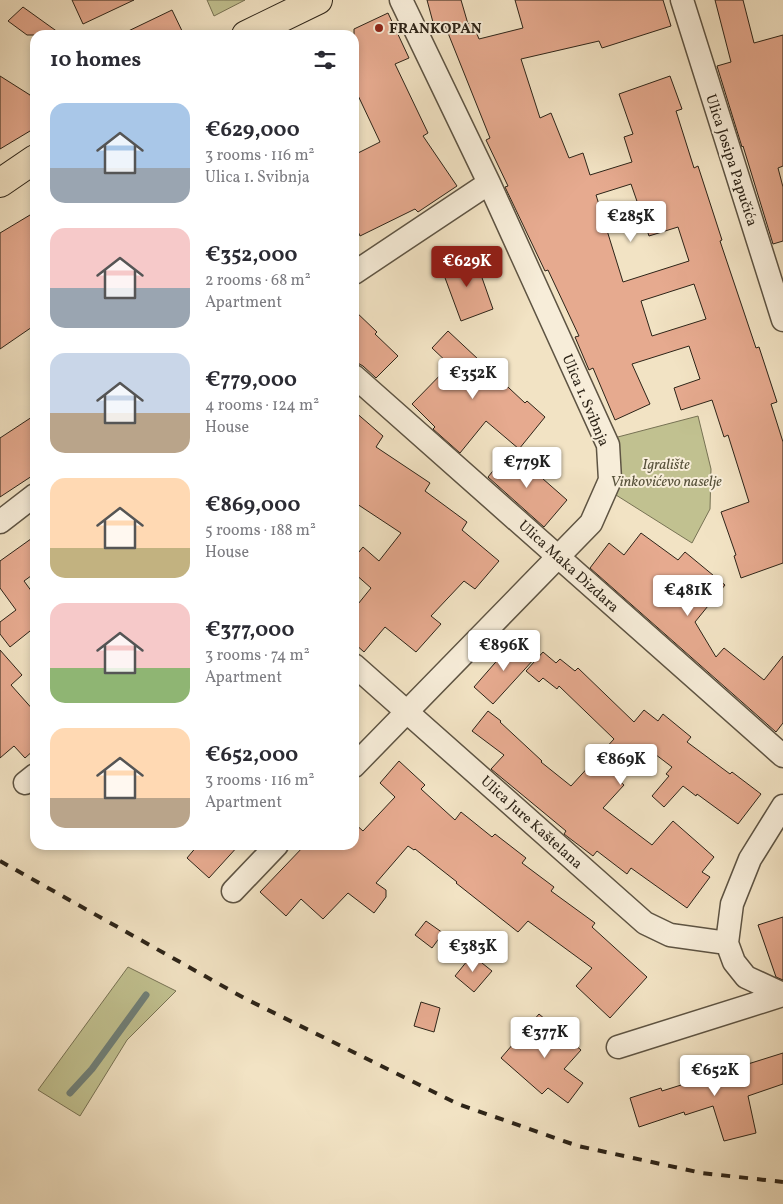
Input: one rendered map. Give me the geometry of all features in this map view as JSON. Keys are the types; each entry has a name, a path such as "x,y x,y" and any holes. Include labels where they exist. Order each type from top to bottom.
{"main road":[{"path":"256,30 318,0"},
{"path":"0,182 30,162"}],"street":[{"name":"Ulica 1. Svibnja","path":"359,761 591,523 610,480 608,445 489,183 401,0"},
{"name":"Ulica Josipa Papučića","path":"682,0 783,320"},
{"path":"359,270 489,183"},
{"name":"Ulica Maka Dizdara","path":"359,380 783,756"},
{"path":"0,522 30,499"},
{"name":"Ulica Jure Kaštelana","path":"359,669 645,923 670,935 727,944"},
{"path":"783,806 750,859 732,904 727,944 734,962 746,977 783,995"},
{"path":"233,891 272,850"},
{"path":"618,1047 783,995"}],"green space":[{"path":"207,0 245,0 214,16"},
{"name":"Igralište Vinkovićevo naselje","path":"698,416 711,469 710,509 692,543 616,495 621,483 619,448 614,438"},
{"path":"128,967 176,991 127,1040 80,1116 38,1090"}],"building":[{"path":"72,0 134,0 83,24"},
{"path":"427,0 461,0 468,24 472,22 479,39 523,28 515,0 663,0 671,26 602,48 599,41 521,59 540,118 551,113 569,158 583,153 590,175 632,162 624,137 633,134 619,94 670,76 682,109 676,111 694,168 698,166 722,240 720,241 756,348 759,347 777,402 771,404 783,442 783,563 741,578 734,556 736,555 721,512 749,502 728,435 724,437 712,400 681,410 674,388 700,379 689,346 632,364 650,404 615,420 593,368 589,370 575,337 579,336 548,270 545,271 505,187 508,186 486,140 490,138 444,23 434,26","holes":["631,184 649,236 678,227 689,261 623,282 596,195","694,284 706,319 652,336 641,301"]},
{"path":"715,0 743,0 754,43 783,35 783,166 778,168 783,187 783,241 773,244 717,66 731,62"},
{"path":"23,7 55,30 30,30 30,35 27,35 8,21"},
{"path":"172,10 182,30 130,30"},
{"path":"388,13 409,58 395,64 428,133 423,136 457,186 418,212 415,209 360,236 359,152 380,142 359,98 359,30 354,29"},
{"path":"0,76 30,95 30,131 0,149"},
{"path":"30,215 30,328 0,349 0,233"},
{"path":"474,255 493,309 461,321 441,267"},
{"path":"359,315 377,332 375,334 398,356 376,378 359,364"},
{"path":"448,331 525,403 527,401 545,417 519,449 486,421 460,453 433,429 435,427 412,404 450,365 432,348"},
{"path":"359,415 383,436 376,447 430,483 425,491 467,522 462,530 499,561 475,589 464,581 431,616 441,624 416,652 385,627 364,652 359,648 359,603 371,588 359,577 359,552 363,547 379,561 401,533 359,505"},
{"path":"30,418 30,477 0,497 0,438"},
{"path":"510,450 567,500 544,527 488,477"},
{"path":"641,533 678,560 685,552 725,585 695,622 716,657 724,648 764,680 783,656 783,723 776,732 590,568 609,543 624,555"},
{"path":"30,540 30,577 24,581 30,589 30,631 10,647 0,634 0,622 16,610 0,588 0,561"},
{"path":"515,640 535,658 493,704 474,687"},
{"path":"0,650 22,675 11,685 30,706 30,754 25,758 14,746 0,758"},
{"path":"543,652 556,663 560,659 575,671 578,668 634,722 644,710 658,721 663,714 691,737 687,742 761,794 738,824 683,786 664,807 652,796 669,776 666,774 672,767 643,745 617,779 624,785 603,808 652,845 673,821 714,857 702,872 710,877 687,908 631,868 627,874 597,851 593,856 564,834 566,831 491,769 504,755 472,731 488,711 501,721 541,762 571,786 614,739 559,686 557,689 543,678 539,682 526,671"},
{"path":"399,761 425,785 421,789 455,820 461,812 492,837 495,834 526,858 522,863 554,887 551,891 595,923 592,927 647,977 610,1018 576,986 592,968 528,921 518,932 415,849 408,846 376,883 386,890 386,897 374,913 348,893 323,919 301,899 286,916 260,892 300,850 359,850 359,827 363,831 395,797 380,783"},
{"path":"194,850 234,850 209,878 187,858"},
{"path":"783,917 783,980 776,977 758,925"},
{"path":"426,921 443,933 432,948 415,935"},
{"path":"472,955 492,971 474,992 455,976"},
{"path":"421,1002 440,1008 434,1032 414,1026"},
{"path":"539,1014 581,1050 564,1069 583,1083 568,1103 548,1088 542,1094 501,1058"},
{"path":"783,1053 783,1084 748,1096 756,1133 724,1141 713,1106 685,1115 684,1112 639,1127 630,1098 661,1088 662,1091"}],"waterway":[{"path":"70,1093 92,1069 146,995"}],"railway":[{"path":"0,861 244,998 458,1104 578,1146 702,1173 783,1182"}],"place":[{"name":"FRANKOPAN","path":"379,28"}]}
